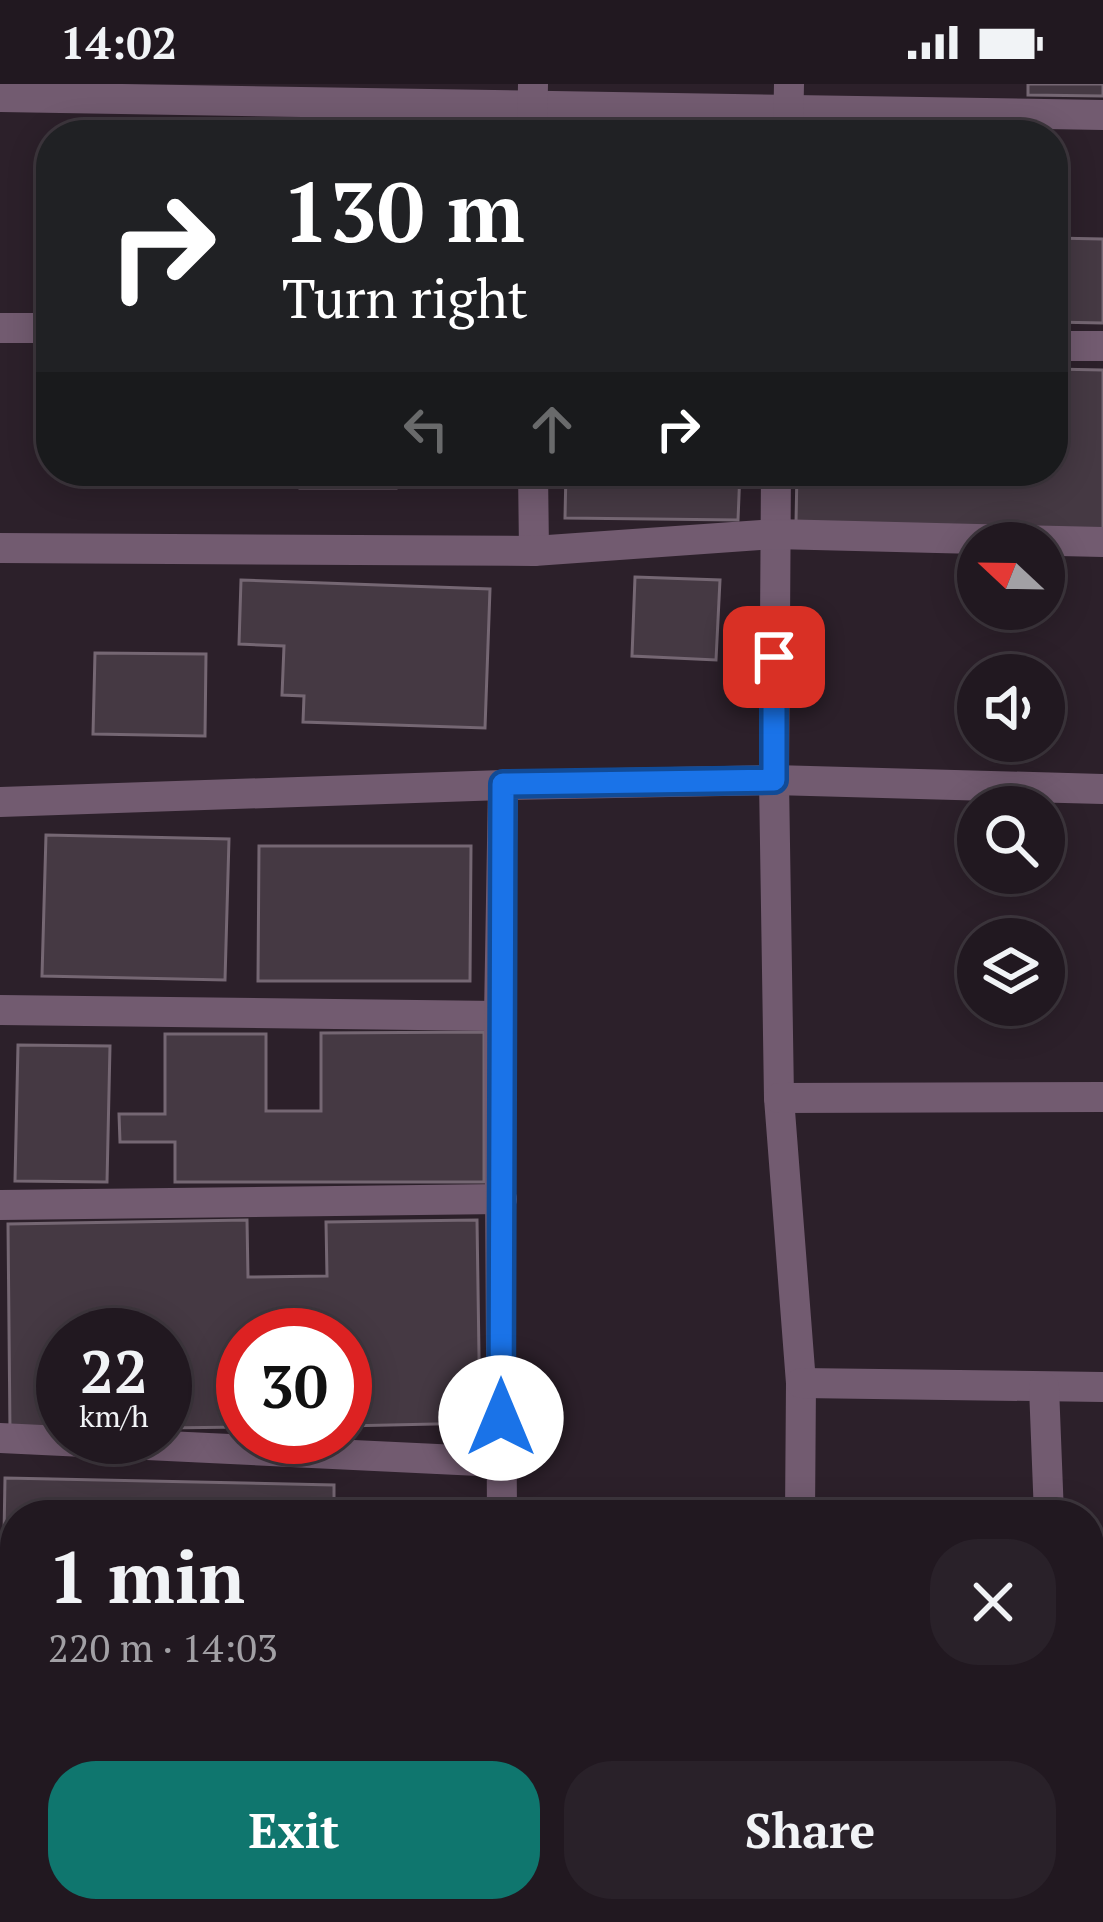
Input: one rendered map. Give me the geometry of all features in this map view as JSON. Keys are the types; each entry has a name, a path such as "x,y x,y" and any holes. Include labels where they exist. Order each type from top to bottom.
{"street":[{"path":"0,97 1103,115"},
{"path":"0,328 36,328"},
{"path":"1068,346 1103,346"},
{"path":"533,486 534,551"},
{"path":"775,486 779,1098 801,1383 800,1500"},
{"path":"0,548 534,551 773,534 1103,542"},
{"path":"0,802 503,784 774,780 1103,788"},
{"path":"501,1500 503,784"},
{"path":"0,1010 499,1016"},
{"path":"779,1098 1103,1097"},
{"path":"0,1205 502,1199"},
{"path":"801,1383 1103,1387"},
{"path":"1044,1387 1048,1500"},
{"path":"0,1438 500,1462"}],"building":[{"path":"1028,84 1103,84 1103,96 1028,95"},
{"path":"1068,238 1103,239 1103,323 1068,322"},
{"path":"1068,369 1103,370 1103,531 1065,530 1065,522 957,522 957,527 796,523 797,486 1068,486"},
{"path":"300,486 396,486 396,488"},
{"path":"566,486 739,486 738,520 565,518"},
{"path":"635,577 720,580 716,660 632,656"},
{"path":"241,580 490,589 485,728 303,722 304,696 282,695 284,646 239,644"},
{"path":"95,653 206,654 205,736 93,734"},
{"path":"46,835 229,839 225,980 42,976"},
{"path":"259,846 471,846 470,981 258,981"},
{"path":"484,1032 484,1182 175,1182 175,1142 120,1142 119,1114 165,1114 165,1034 266,1034 266,1111 321,1111 321,1033"},
{"path":"18,1045 110,1046 107,1182 15,1181"},
{"path":"247,1220 248,1277 327,1276 326,1222 477,1220 480,1423 372,1425 372,1308 216,1308 216,1427 192,1428 192,1308 36,1308 36,1431 10,1431 8,1224"},
{"path":"5,1478 334,1485 334,1500 5,1500"}],"route":[{"path":"501,1418 503,784 774,780 774,657"}]}
